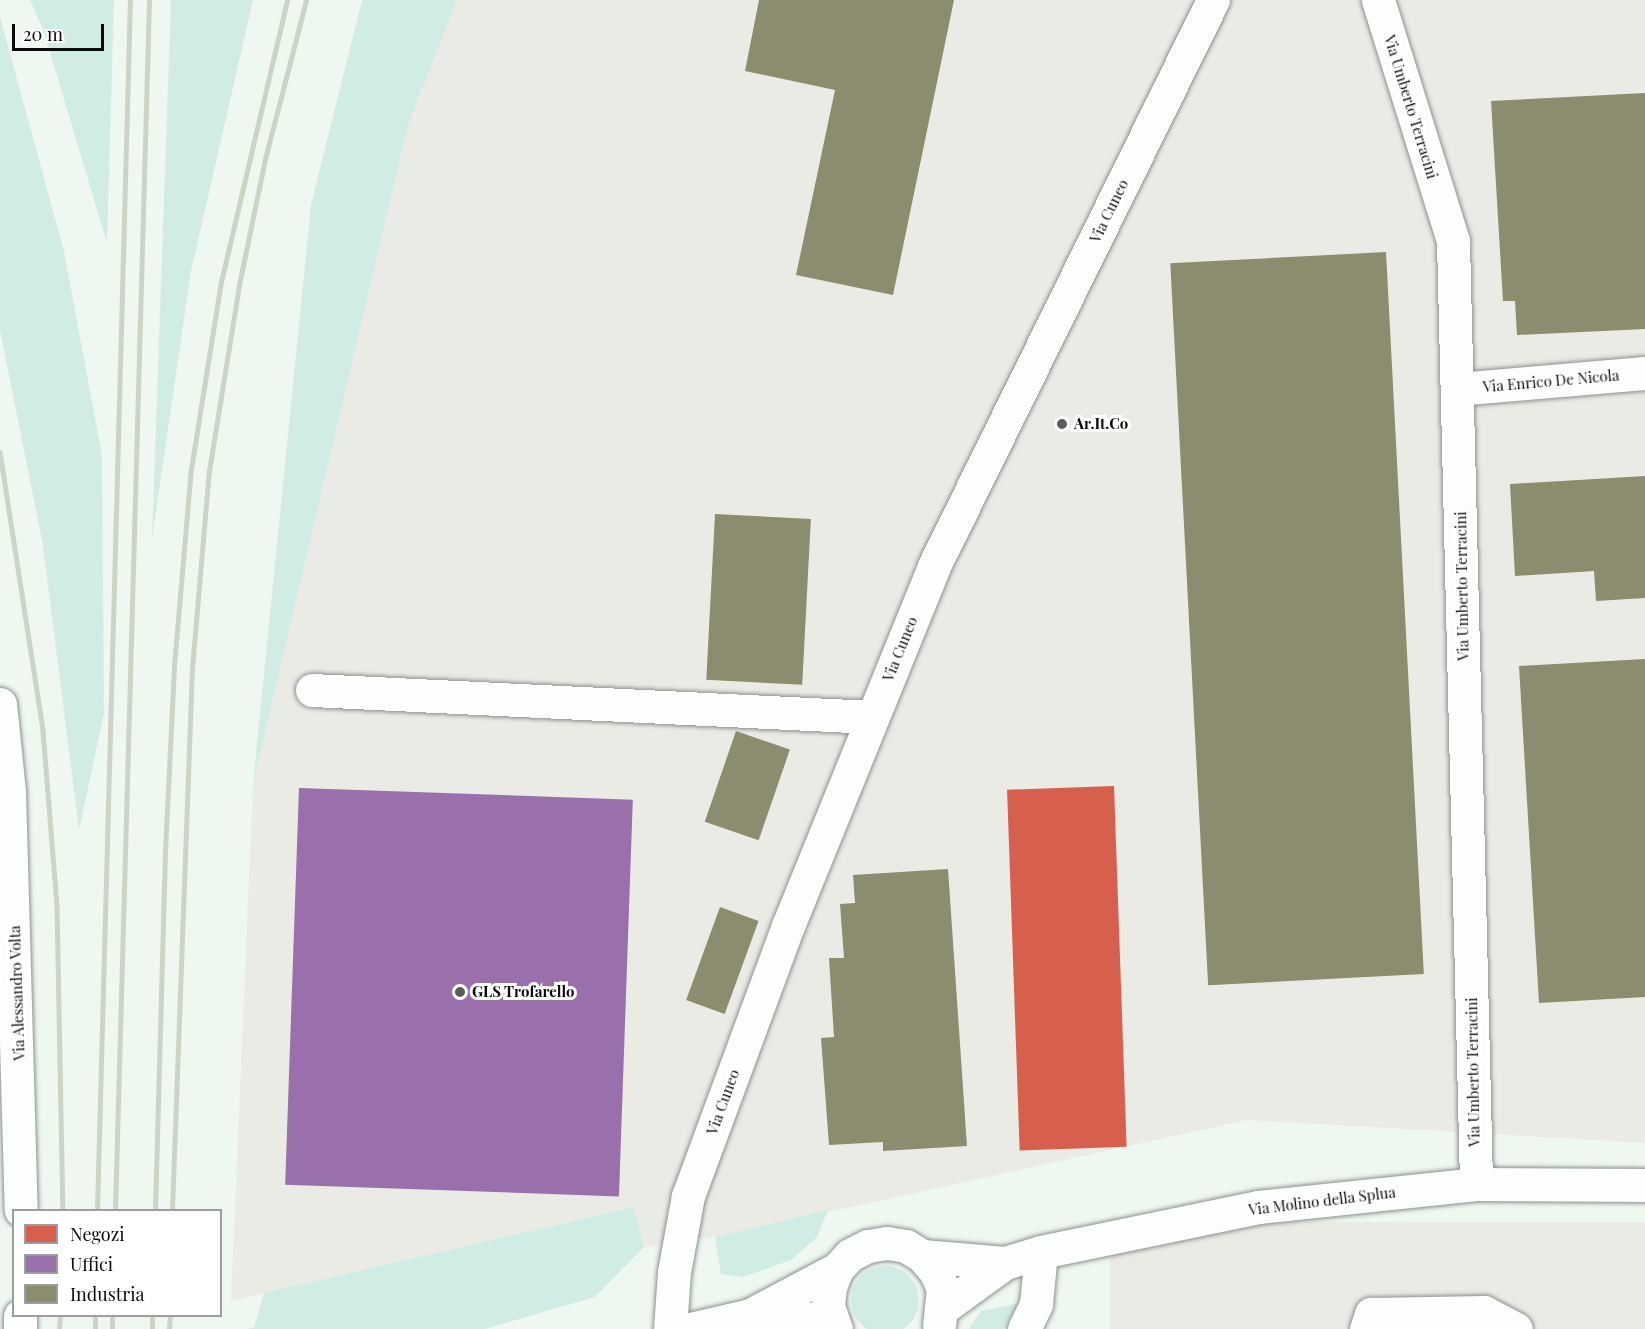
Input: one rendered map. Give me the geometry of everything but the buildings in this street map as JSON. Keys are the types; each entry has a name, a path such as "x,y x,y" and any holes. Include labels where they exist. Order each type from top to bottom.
{"street":[{"name":"Via Cuneo","path":"670,1329 674,1272 688,1196 788,926 872,717 934,566 1214,0"},
{"name":"Via Umberto Terracini","path":"1378,0 1454,241 1476,1184"},
{"name":"Via Enrico De Nicola","path":"1457,389 1645,373"},
{"path":"312,690 872,717"},
{"name":"Via Alessandro Volta","path":"0,704 5,793 10,1110 21,1209"},
{"name":"Via Molino della Splua","path":"940,1318 1005,1263 1041,1251 1258,1207 1476,1184 1645,1185"},
{"path":"750,1322 837,1269 850,1255 868,1246 887,1243 906,1246 922,1256 935,1271 942,1288 940,1318"},
{"path":"1024,1329 1036,1304 1041,1251"},
{"name":"Via Molino della Splua","path":"922,1256 1005,1263"},
{"path":"834,1327 828,1306 830,1287 837,1269"},
{"path":"1366,1329 1371,1314 1484,1312 1516,1329"},
{"path":"690,1329 791,1315 834,1327"}],"shaded area":[{"path":"30,0 114,0 107,243 43,29"},
{"path":"171,0 253,0 191,271 152,539"},
{"path":"362,0 457,0 408,125 253,784 311,205"},
{"path":"457,0 1645,0 1645,1143 1247,1120 715,1237 644,1247 633,1207 231,1301 253,784 408,125"},
{"path":"0,17 64,251 102,456 104,713 79,830 43,546 0,330"},
{"path":"634,1207 644,1247 595,1297 485,1329 247,1329 254,1327 264,1293"},
{"path":"828,1210 817,1237 791,1260 743,1277 721,1274 715,1237"},
{"path":"1110,1222 1645,1222 1645,1329 1110,1329"},
{"path":"878,1267 892,1267 904,1272 913,1281 918,1293 916,1313 909,1324 900,1330 870,1330 857,1319 852,1307 852,1293 857,1281 866,1272"},
{"path":"1019,1303 1003,1329 969,1329 981,1311"}],"railway":[{"path":"97,1209 130,0"},
{"path":"115,1209 149,0"},
{"path":"155,1209 165,851 174,666 191,469 221,282 287,0"},
{"path":"172,1209 192,668 209,471 239,285 265,159 306,0"},
{"path":"0,452 43,731 57,905 63,1209"},
{"path":"59,1329 60,1317"},
{"path":"95,1317 95,1329"},
{"path":"112,1317 112,1329"},
{"path":"152,1317 152,1329"},
{"path":"169,1329 170,1317"}],"place":[{"name":"Ar.It.Co","path":"1062,424"},
{"name":"GLS Trofarello","path":"460,992"}]}
